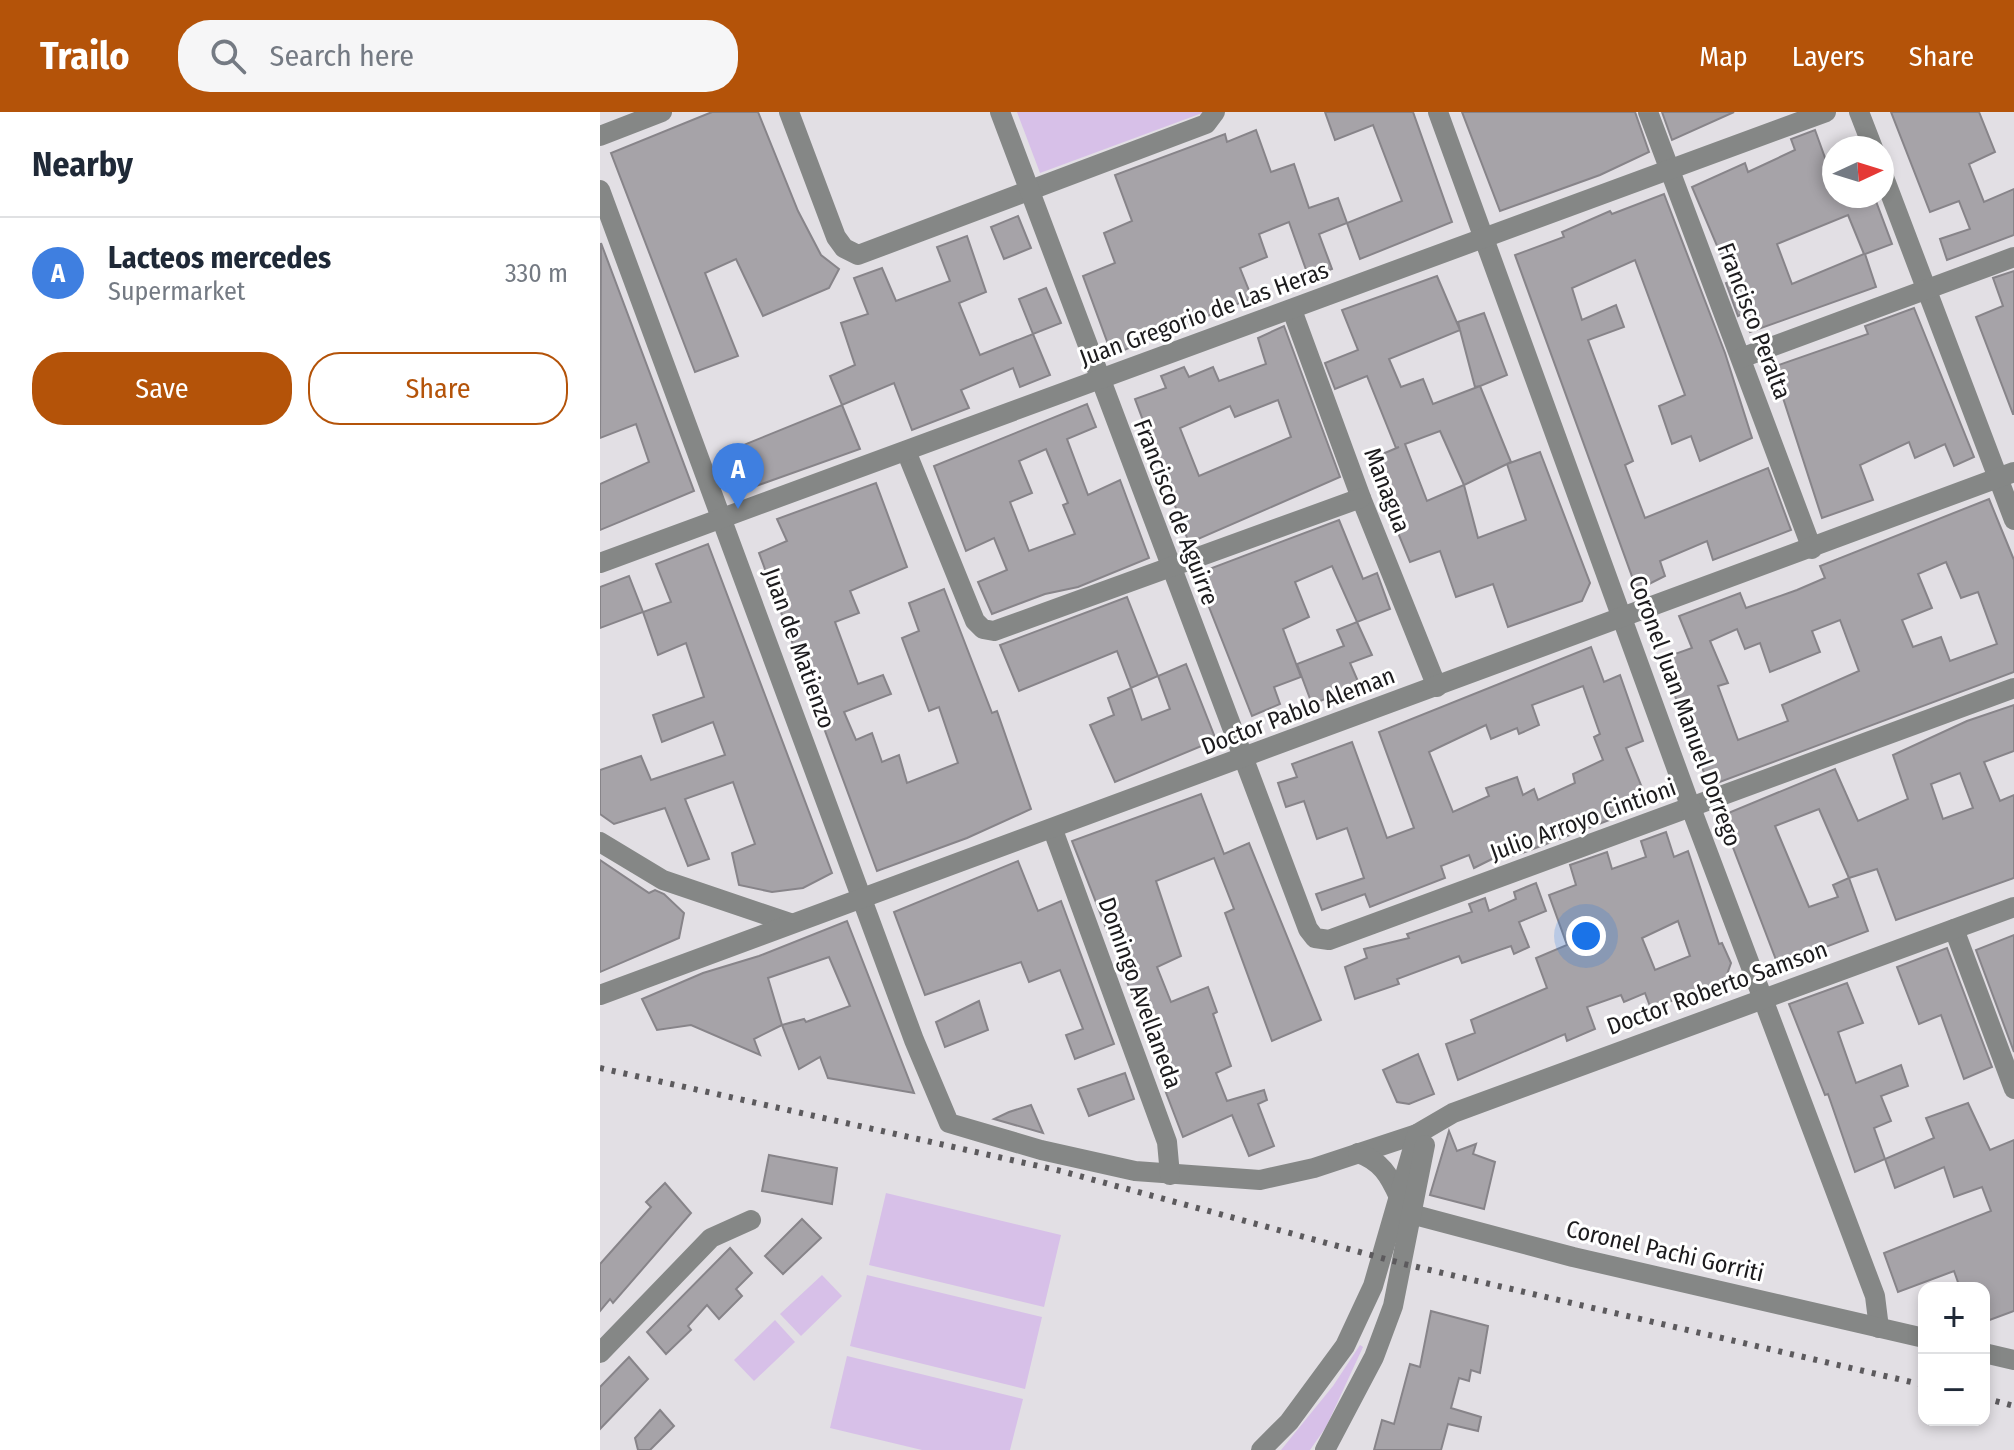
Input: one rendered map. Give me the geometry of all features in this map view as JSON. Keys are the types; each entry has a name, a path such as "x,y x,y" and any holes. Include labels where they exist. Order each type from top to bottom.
{"street":[{"path":"600,136 662,112"},
{"path":"789,112 836,237 844,248 858,255 1206,124 1215,112"},
{"name":"Francisco de Aguirre","path":"1000,112 1098,381 1308,929"},
{"name":"Coronel Juan Manuel Dorrego","path":"1438,112 1691,808 1766,998 1875,1296 1879,1328"},
{"name":"Francisco Peralta","path":"1648,112 1812,549"},
{"name":"Juan Gregorio de Las Heras","path":"600,563 1826,112"},
{"path":"1859,112 1868,136"},
{"name":"Juan de Matienzo","path":"600,190 914,1040 949,1123 1041,1150 1135,1171 1170,1175"},
{"path":"1894,204 1927,291 2006,475 2014,520"},
{"path":"1741,358 2014,257"},
{"name":"Managua","path":"1292,310 1361,498 1437,687"},
{"path":"906,451 975,621 983,629 994,631 1361,498"},
{"name":"Doctor Pablo Aleman","path":"600,995 1244,759 1623,614 1812,549 2006,475"},
{"name":"Julio Arroyo Cintioni","path":"1308,929 1315,938 1329,940 2014,688"},
{"name":"Domingo Avellaneda","path":"1053,830 1167,1142 1170,1175"},
{"path":"600,842 663,880 790,923"},
{"name":"Doctor Roberto Samson","path":"1170,1175 1260,1180 1300,1173 1417,1134 1439,1121 2014,907"},
{"path":"1954,929 2014,1089"},
{"path":"1261,1450 1289,1422 1345,1346 1373,1286 1425,1146 1439,1121"},
{"path":"1325,1450 1355,1397 1384,1332 1404,1264 1403,1207 1417,1134"},
{"path":"1358,1153 1375,1159 1387,1173 1403,1207"},
{"name":"Coronel Pachi Gorriti","path":"1403,1207 1573,1257 1918,1337"},
{"path":"600,1353 711,1238 751,1220"},
{"path":"1990,1353 2014,1342"},
{"path":"1990,1354 2014,1360"}],"shaded area":[{"path":"1017,112 1205,112 1040,173"},
{"path":"886,1193 1061,1235 1044,1307 869,1265"},
{"path":"822,1275 842,1296 801,1336 780,1314"},
{"path":"867,1275 1042,1317 1025,1389 850,1346"},
{"path":"775,1320 795,1342 754,1381 734,1360"},
{"path":"1360,1345 1363,1347 1326,1427 1310,1450 1281,1450 1333,1386"},
{"path":"847,1356 1023,1399 1010,1450 922,1450 830,1428"}],"building":[{"path":"712,112 758,112 798,211 821,255 839,269 829,288 763,316 736,259 705,273 738,356 695,372 611,153"},
{"path":"1325,112 1413,112 1452,222 1360,259 1347,223 1402,201 1373,125 1335,140"},
{"path":"1462,112 1635,112 1649,152 1600,175 1500,211"},
{"path":"1662,112 1734,112 1672,140"},
{"path":"1891,112 1979,112 1995,152 1969,164 1984,202 2014,189 2014,235 1947,260 1940,239 1970,229 1959,201 1930,212"},
{"path":"1256,130 1271,172 1294,164 1309,208 1338,198 1347,223 1319,234 1332,269 1309,278 1289,222 1259,234 1267,257 1240,268 1252,298 1112,355 1083,276 1115,263 1104,233 1132,221 1115,175 1225,134 1227,142"},
{"path":"1815,130 1822,149 1822,208 1878,208 1892,244 1865,254 1876,287 1750,332 1742,314 1738,316 1726,283 1732,281 1692,187 1745,163 1748,172 1795,150 1791,139","holes":["1848,215 1864,254 1792,284 1777,244"]},
{"path":"1664,194 1725,353 1752,438 1700,461 1691,436 1672,444 1659,406 1685,395 1635,260 1572,288 1582,320 1616,305 1624,327 1588,340 1633,461 1625,465 1645,518 1768,468 1791,530 1713,560 1707,541 1660,561 1665,576 1637,590 1515,255 1564,237 1562,232 1610,211 1612,214"},
{"path":"1018,216 1031,248 1004,259 991,227"},
{"path":"967,236 986,292 959,303 980,355 1033,334 1050,375 1020,387 1013,368 961,390 969,408 912,430 894,383 842,405 830,376 855,365 841,323 868,314 854,278 882,268 896,301 950,281 937,247"},
{"path":"601,243 694,491 600,530 600,484 649,462 636,424 600,438"},
{"path":"2014,271 2013,414 1976,317 2003,306 1993,278"},
{"path":"1437,276 1460,330 1389,359 1401,387 1423,379 1433,404 1480,386 1511,462 1507,464 1540,452 1590,583 1582,601 1508,627 1493,584 1456,597 1440,551 1410,562 1368,460 1399,447 1396,448 1367,376 1335,389 1325,363 1358,350 1342,310","holes":["1440,431 1464,485 1427,501 1405,444","1507,464 1526,520 1478,538 1464,485"]},
{"path":"1046,288 1061,323 1033,334 1019,299"},
{"path":"1914,308 1974,457 1954,466 1945,444 1915,458 1909,442 1860,465 1873,500 1822,518 1773,367 1868,334 1865,326"},
{"path":"1484,313 1507,375 1475,387 1458,322"},
{"path":"1284,326 1340,477 1189,543 1135,399 1166,388 1161,376 1184,367 1189,377 1213,367 1219,381 1266,364 1258,338","holes":["1278,400 1291,437 1199,476 1180,428 1230,406 1235,417"]},
{"path":"1087,404 1096,427 1067,439 1088,495 1120,480 1149,558 1078,587 1045,594 992,614 978,582 1007,570 994,538 966,551 934,466","holes":["1046,449 1068,503 1063,505 1075,534 1029,551 1010,502 1032,493 1019,461"]},
{"path":"842,405 860,449 742,491 724,453"},
{"path":"876,483 907,567 850,591 859,613 835,622 858,684 883,675 891,694 844,712 856,740 872,733 882,762 899,755 907,783 958,763 939,707 929,711 902,638 919,631 909,603 944,589 992,713 997,711 1031,809 967,838 877,871 759,553 787,541 777,519"},
{"path":"1989,499 2014,560 2014,672 1709,786 1661,659 1692,648 1679,616 1740,593 1746,608 1797,590 1825,578 1820,566","holes":["1946,562 1961,598 1978,592 1997,644 1950,661 1941,637 1913,647 1902,620 1932,608 1918,574","1840,620 1859,671 1782,705 1788,721 1738,740 1718,686 1728,683 1710,641 1737,629 1745,649 1760,643 1770,672 1820,652 1812,631"]},
{"path":"1339,520 1363,579 1377,573 1390,609 1357,622 1332,566 1295,582 1309,617 1283,629 1301,677 1274,687 1280,704 1252,716 1196,574"},
{"path":"708,544 832,873 803,888 772,892 739,885 732,853 755,844 733,782 685,799 709,859 688,866 665,808 614,824 600,814 600,770 641,756 651,780 725,755 713,722 662,742 653,715 704,697 686,643 658,655 643,612 671,602 656,564"},
{"path":"629,576 643,612 600,628 600,587"},
{"path":"1127,597 1158,676 1131,688 1117,651 1019,691 1000,645"},
{"path":"1357,622 1372,655 1350,663 1360,686 1312,704 1297,664 1344,646 1337,630"},
{"path":"1591,647 1604,682 1620,675 1643,741 1626,748 1649,805 1525,852 1512,856 1510,850 1474,868 1469,855 1441,866 1445,878 1370,907 1365,894 1322,910 1316,894 1364,878 1347,828 1317,839 1304,801 1286,807 1278,783 1297,777 1292,764 1352,742 1387,838 1414,828 1379,732","holes":["1583,686 1600,734 1594,737 1603,760 1573,774 1575,783 1538,800 1534,789 1523,795 1517,777 1486,788 1489,796 1453,812 1429,752 1486,725 1491,739 1517,728 1519,734 1539,725 1532,705"]},
{"path":"1186,664 1216,740 1115,782 1090,725 1114,715 1108,698 1131,688 1142,720 1170,709 1158,676"},
{"path":"2014,705 2014,751 1984,762 2000,801 2014,795 2014,878 1896,920 1877,869 1849,878 1868,931 1778,965 1721,816 1835,769 1858,821 1908,799 1893,755 1967,721","holes":["1960,773 1973,808 1943,819 1931,784","1819,809 1849,878 1833,885 1838,897 1809,907 1775,826"]},
{"path":"1201,794 1224,854 1249,843 1321,1020 1272,1041 1225,913 1234,909 1214,858 1156,881 1181,956 1157,967 1171,1002 1208,987 1217,1012 1213,1014 1231,1066 1216,1073 1227,1101 1264,1090 1267,1100 1258,1104 1274,1146 1249,1156 1232,1115 1183,1137 1165,1090 1169,1089 1072,841"},
{"path":"1666,832 1674,857 1688,851 1719,944 1722,943 1731,963 1725,980 1651,1009 1645,993 1624,1002 1621,995 1587,1007 1595,1029 1567,1041 1565,1034 1458,1080 1446,1044 1475,1033 1471,1020 1547,988 1536,958 1567,945 1549,895 1576,885 1570,865 1607,852 1612,869 1646,857 1641,841","holes":["1678,921 1690,956 1655,970 1642,938"]},
{"path":"600,860 649,893 655,890 664,894 684,913 679,938 600,972"},
{"path":"1018,861 1038,911 1061,901 1114,1044 1075,1059 1066,1035 1083,1029 1060,970 1029,982 1021,962 925,995 894,912"},
{"path":"1536,883 1546,911 1519,922 1529,947 1514,954 1511,946 1462,963 1459,956 1397,979 1399,984 1355,999 1345,967 1367,958 1364,949 1409,938 1407,934 1472,912 1469,904 1485,898 1489,911 1516,899 1514,892"},
{"path":"847,921 914,1093 828,1078 820,1057 799,1069 782,1025 754,1039 760,1055 691,1025 657,1030 642,999 703,973 759,956","holes":["829,957 850,1006 806,1022 804,1019 782,1025 768,978"]},
{"path":"2014,935 2014,1052 1976,950"},
{"path":"1947,948 1992,1067 1964,1079 1941,1015 1919,1024 1897,967"},
{"path":"1847,983 1863,1023 1838,1032 1856,1083 1901,1065 1908,1086 1881,1096 1891,1121 1874,1128 1885,1159 1855,1172 1828,1094 1825,1095 1789,1004"},
{"path":"979,1001 988,1030 945,1047 936,1022"},
{"path":"1418,1054 1434,1094 1409,1104 1397,1102 1383,1070"},
{"path":"1125,1073 1134,1099 1089,1116 1078,1089"},
{"path":"1968,1103 1990,1150 2014,1140 2014,1311 1990,1320 1990,1282 1958,1282 1954,1271 1898,1292 1884,1253 1991,1211 1982,1187 1954,1197 1944,1167 1895,1188 1885,1159 1934,1138 1926,1118"},
{"path":"1031,1105 1043,1133 994,1119 1009,1112"},
{"path":"1449,1131 1457,1151 1476,1144 1473,1154 1495,1162 1484,1209 1430,1195"},
{"path":"769,1155 837,1168 832,1204 762,1191"},
{"path":"665,1183 691,1213 613,1303 610,1299 600,1311 600,1264 651,1207 646,1202"},
{"path":"802,1219 821,1238 783,1274 765,1256"},
{"path":"730,1248 752,1273 736,1289 742,1296 719,1319 707,1305 688,1326 691,1330 666,1354 647,1332"},
{"path":"1431,1311 1488,1326 1480,1373 1471,1370 1469,1381 1459,1378 1451,1408 1481,1417 1478,1431 1448,1424 1441,1450 1374,1450 1382,1420 1394,1424 1410,1364 1420,1367"},
{"path":"629,1357 648,1379 600,1429 600,1387"},
{"path":"660,1410 674,1426 650,1450 638,1450 635,1438"}],"railway":[{"path":"600,1068 1061,1171 1404,1264 1918,1384"},
{"path":"1990,1400 2014,1406"}],"place":[{"name":"Lacteos mercedes","path":"738,509"}]}
